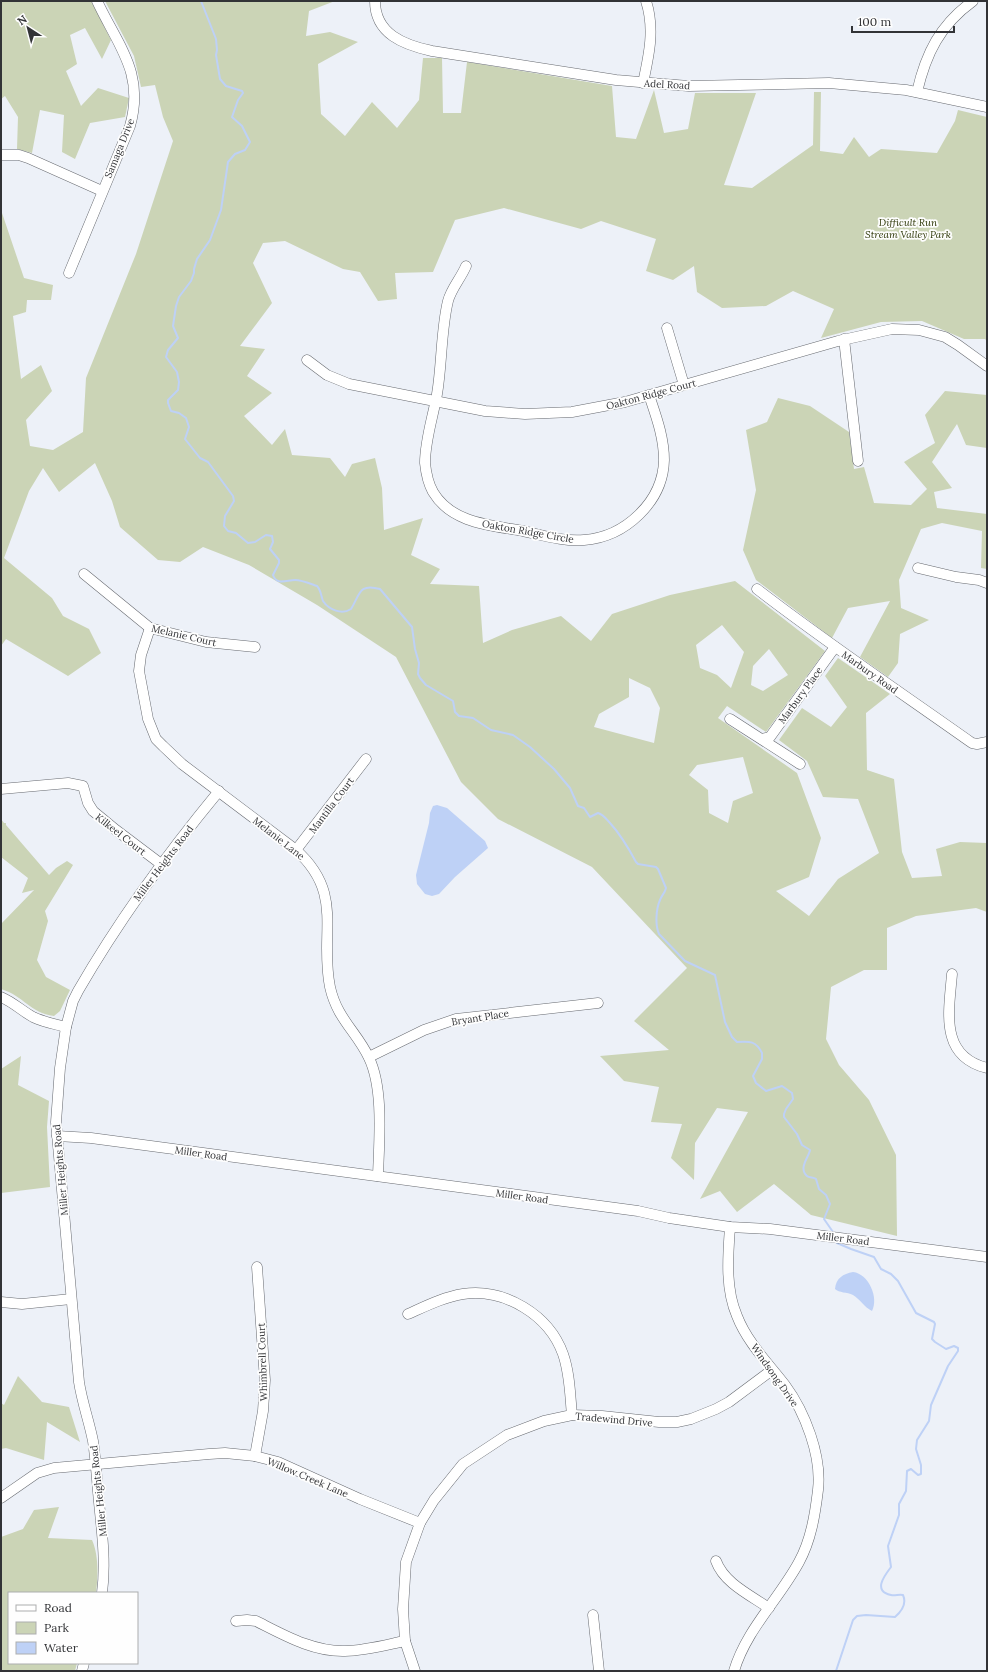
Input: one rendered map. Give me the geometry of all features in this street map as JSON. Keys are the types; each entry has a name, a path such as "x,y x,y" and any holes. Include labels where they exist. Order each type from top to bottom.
{"street":[{"name":"Samaga Drive","path":"69,273 130,126 135,94 133,76 130,67 97,1"},
{"name":"Adel Road","path":"375,1 376,14 379,21 388,33 406,44 417,48 544,69 643,83 689,86 828,83 917,92 987,106"},
{"path":"643,83 650,53 651,34 651,21 646,1"},
{"path":"917,92 924,66 935,41 953,17 973,1"},
{"path":"1,154 19,155 28,158 102,191"},
{"name":"Oakton Ridge Circle","path":"466,266 448,300 436,401 425,464 431,487 444,506 461,517 473,522 561,538 584,540 607,535 631,522 647,505 659,484 663,472 664,448 649,395"},
{"path":"667,328 684,385"},
{"name":"Oakton Ridge Court","path":"308,360 327,375 342,382 505,413 545,414 599,408 844,339 892,329 919,330 945,337 987,366"},
{"path":"844,339 858,461"},
{"path":"918,568 956,577 979,580 987,583"},
{"name":"Melanie Court","path":"84,574 150,628 206,642 255,647"},
{"name":"Marbury Road","path":"757,589 835,647 972,743 977,744 987,742"},
{"name":"Melanie Lane","path":"150,628 144,642 139,667 144,697 152,729 162,746 296,850 312,865 324,888 328,908 328,972 334,1000 345,1022 369,1057 375,1076 378,1109 378,1176"},
{"name":"Marbury Place","path":"762,739 770,737 835,647"},
{"path":"730,719 800,764"},
{"name":"Mantilla Court","path":"296,850 366,759"},
{"name":"Kilkeel Court","path":"1,789 68,783 83,786 88,803 93,811 161,864"},
{"name":"Miller Heights Road","path":"102,1592 104,1572 103,1536 96,1465 93,1441 80,1394 57,1136 56,1111 66,1027 73,1001 84,980 128,910 161,864 219,791"},
{"path":"952,974 949,1015 950,1033 953,1041 963,1055 978,1065 987,1068"},
{"path":"1,997 9,1000 40,1020 66,1027"},
{"name":"Bryant Place","path":"369,1057 424,1030 456,1019 598,1003"},
{"name":"Miller Road","path":"57,1136 91,1138 638,1211 669,1218 730,1227 770,1229 987,1257"},
{"name":"Windsong Drive","path":"730,1227 728,1255 730,1295 737,1317 752,1344 797,1404 806,1424 816,1455 818,1488 814,1517 807,1545 799,1563 741,1654 734,1671"},
{"name":"Whimbrell Court","path":"255,1456 263,1411 265,1380 257,1267"},
{"path":"408,1314 435,1302 464,1294 485,1294 501,1297 529,1310 541,1319 548,1328 562,1353 569,1380 572,1415"},
{"path":"1,1302 22,1304 71,1299"},
{"name":"Tradewind Drive","path":"416,1671 406,1641 402,1609 406,1562 420,1523 434,1500 463,1464 507,1435 544,1422 572,1415 602,1416 659,1422 677,1422 690,1419 716,1409 729,1402 772,1370"},
{"name":"Willow Creek Lane","path":"1,1498 28,1478 47,1470 225,1453 255,1456 278,1462 360,1499 420,1523"},
{"path":"716,1561 718,1568 728,1579 769,1608"},
{"path":"593,1615 599,1671"},
{"path":"236,1621 256,1621 309,1646 331,1651 365,1649 406,1641"}],"green space":[{"path":"1,1 91,1 111,40 102,59 85,28 70,35 77,64 66,71 81,106 98,88 129,98 125,117 90,123 75,159 62,152 64,115 40,110 32,153 17,149 18,117 5,96 1,99"},
{"name":"Difficult Run Stream Valley Park","path":"105,1 335,1 309,11 306,36 330,32 358,42 318,64 321,114 345,136 372,102 397,128 419,100 423,58 442,58 443,113 461,113 467,62 612,86 616,137 636,139 654,90 664,133 688,129 695,93 756,93 724,185 752,188 813,145 814,92 821,92 820,151 843,154 854,137 869,157 881,149 937,153 955,121 958,110 987,117 987,341 985,339 964,339 922,321 881,322 821,338 834,309 793,291 766,306 722,308 697,292 694,266 673,280 646,271 656,239 601,221 581,229 504,208 455,220 433,272 395,273 397,299 378,301 360,272 343,269 285,241 263,243 253,263 272,303 240,346 265,349 247,376 272,393 244,416 272,445 285,429 292,455 330,458 345,477 352,464 375,458 382,488 384,530 423,518 411,555 440,569 430,584 479,586 483,643 512,630 561,616 591,641 612,614 670,595 735,581 825,651 766,732 727,706 718,718 797,773 821,838 809,877 776,891 809,916 838,879 879,853 858,799 823,797 807,761 779,740 802,708 831,727 847,707 825,676 838,658 890,694 866,713 867,770 894,779 902,852 912,878 942,876 936,849 960,842 987,843 987,912 976,908 916,916 887,928 887,970 864,970 831,987 826,1039 839,1065 869,1100 896,1155 897,1236 811,1215 774,1184 737,1212 720,1191 700,1199 748,1112 717,1108 695,1143 694,1180 671,1158 682,1124 651,1122 659,1087 624,1081 600,1056 669,1050 634,1021 687,968 592,867 498,819 461,782 396,657 317,605 249,565 203,547 180,562 158,560 120,527 112,501 95,463 59,492 43,468 29,491 4,558 52,598 63,616 89,629 101,653 68,676 6,639 1,646 1,205 2,213 24,278 53,285 51,300 27,300 26,312 13,316 21,379 41,365 52,391 26,420 30,446 53,450 83,432 86,378 136,254 173,141 163,117 155,85 141,87 134,56","holes":["722,625 744,652 731,688 717,675 700,668 696,645","769,649 788,675 763,691 751,685 753,666","629,678 650,688 660,708 654,743 594,727 599,714 629,697","743,757 753,793 733,801 728,823 709,813 708,790 689,775 697,765"]},
{"path":"945,391 987,395 987,448 966,445 957,424 932,462 952,488 934,492 937,508 987,514 987,569 981,568 982,531 942,523 921,529 899,580 901,608 929,620 900,634 898,663 888,677 860,657 890,601 848,608 832,638 756,580 743,550 756,490 746,430 767,422 778,398 810,406 849,432 854,469 864,467 874,503 911,505 927,489 904,462 935,443 925,415"},
{"path":"1,819 49,875 56,868 67,861 73,865 45,911 48,921 37,960 46,977 70,990 60,1011 54,1016 39,1012 16,996 1,989 1,924 34,890 22,893 28,878 1,857"},
{"path":"21,1056 18,1085 49,1101 47,1127 50,1187 1,1193 1,1069"},
{"path":"18,1376 42,1402 69,1407 80,1442 47,1422 44,1460 6,1448 1,1449 1,1403 4,1405"},
{"path":"59,1507 48,1538 92,1540 97,1559 96,1592 8,1592 8,1664 77,1664 75,1671 1,1671 1,1537 23,1529 34,1510"}],"water":[{"path":"437,805 447,808 485,841 488,848 455,877 439,894 432,896 425,894 417,884 416,875 429,823 430,813 433,806"},
{"path":"853,1272 864,1277 871,1287 874,1300 872,1311 853,1295 835,1289 838,1279"}],"waterway":[{"path":"201,1 216,39 216,55 220,79 226,86 242,91 243,93 238,100 232,117 242,126 250,142 245,150 235,154 228,162 221,210 210,240 197,259 191,281 179,297 176,306 173,326 178,338 168,350 166,357 177,372 179,382 178,390 168,400 168,403 171,411 179,413 186,418 189,427 185,439 200,458 208,462 233,496 234,501 225,516 224,526 228,531 236,533 248,543 255,542 266,535 272,536 273,542 270,549 279,560 273,575 275,578 282,582 295,580 317,586 323,601 336,611 344,612 351,609 358,595 364,589 380,589 412,627 415,649 419,663 418,674 426,685 453,701 455,712 459,716 473,718 491,730 513,735 530,747 554,769 570,788 578,806 584,808 590,817 598,813 606,819 621,837 638,864 656,867 658,869 666,888 657,912 657,926 659,934 685,961 715,975 725,1022 732,1037 737,1042 749,1042 755,1044 762,1053 762,1059 753,1076 756,1083 766,1091 782,1086 792,1093 793,1099 786,1109 784,1117 797,1134 802,1145 810,1150 804,1170 807,1176 816,1179 819,1189 826,1195 830,1204 824,1219 833,1232"},
{"path":"836,1671 853,1620 857,1616 866,1615 895,1617 903,1607 903,1595 892,1595 885,1593 881,1586 883,1578 891,1567 888,1546 899,1515 899,1504 906,1491 907,1471 911,1469 918,1475 921,1474 921,1465 916,1449 917,1440 929,1421 931,1405 948,1366 958,1351 958,1348 954,1346 946,1349 932,1339 935,1324 934,1322 916,1313 898,1281 891,1274 881,1269 874,1257 837,1243"}]}
